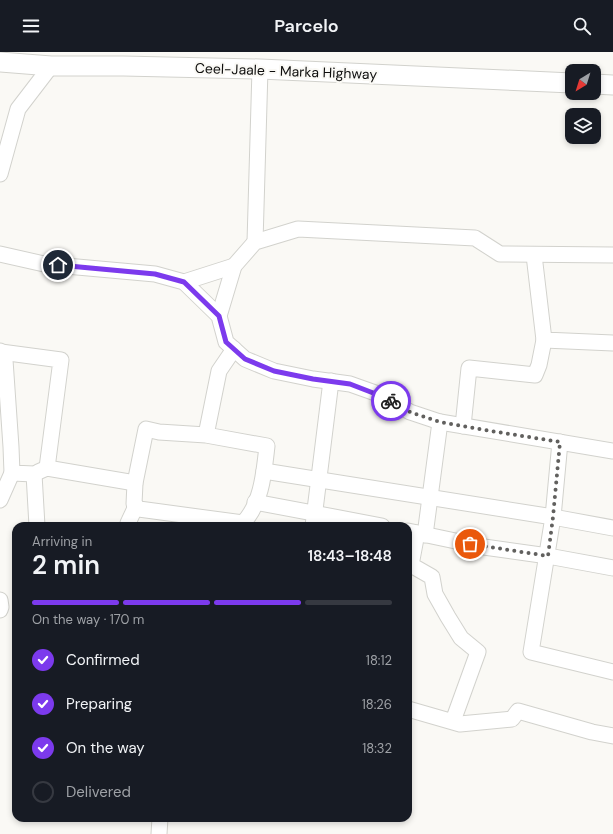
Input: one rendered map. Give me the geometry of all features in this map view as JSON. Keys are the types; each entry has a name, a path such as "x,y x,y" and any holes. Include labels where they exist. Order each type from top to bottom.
{"street":[{"name":"Ceel-Jaale - Marka Highway","path":"0,62 51,66 260,69 565,83"},
{"path":"0,174 18,109 51,66"},
{"path":"255,242 260,69"},
{"path":"601,84 613,85"},
{"path":"219,316 234,266 255,242 298,229 475,238 500,254 613,255"},
{"path":"0,254 44,264 155,274 184,282 219,316 226,342 245,359 274,371 313,379 350,384 381,396 410,412 440,422 613,451"},
{"path":"463,426 469,368 534,375 539,365 544,340 534,255"},
{"path":"184,282 234,266"},
{"path":"544,340 613,343"},
{"path":"206,435 219,371 234,349"},
{"path":"0,351 61,360 40,471 37,522"},
{"path":"0,351 5,360 12,473 0,500"},
{"path":"314,520 331,381"},
{"path":"412,553 429,498 440,422"},
{"path":"236,522 139,509 134,504 135,483 146,429 159,432 206,435 267,446 259,495 249,517 244,522"},
{"path":"560,442 548,556 531,652 613,672"},
{"path":"12,473 40,471 135,483"},
{"path":"264,471 613,528"},
{"path":"255,502 314,520 337,522"},
{"path":"128,522 136,506"},
{"path":"417,533 484,547 548,556 613,568"},
{"path":"412,567 432,577 436,594 448,617 461,638 478,652 453,721"},
{"path":"0,600 0,610"},
{"path":"412,710 460,724 512,719 518,712 592,732 613,736"},
{"path":"159,834 160,822"}],"way so far":[{"path":"391,401 410,412 440,422 560,442 548,556 470,544"}],"route":[{"path":"58,265 155,274 184,282 219,316 226,342 245,359 274,371 313,379 350,384 391,401"}]}
